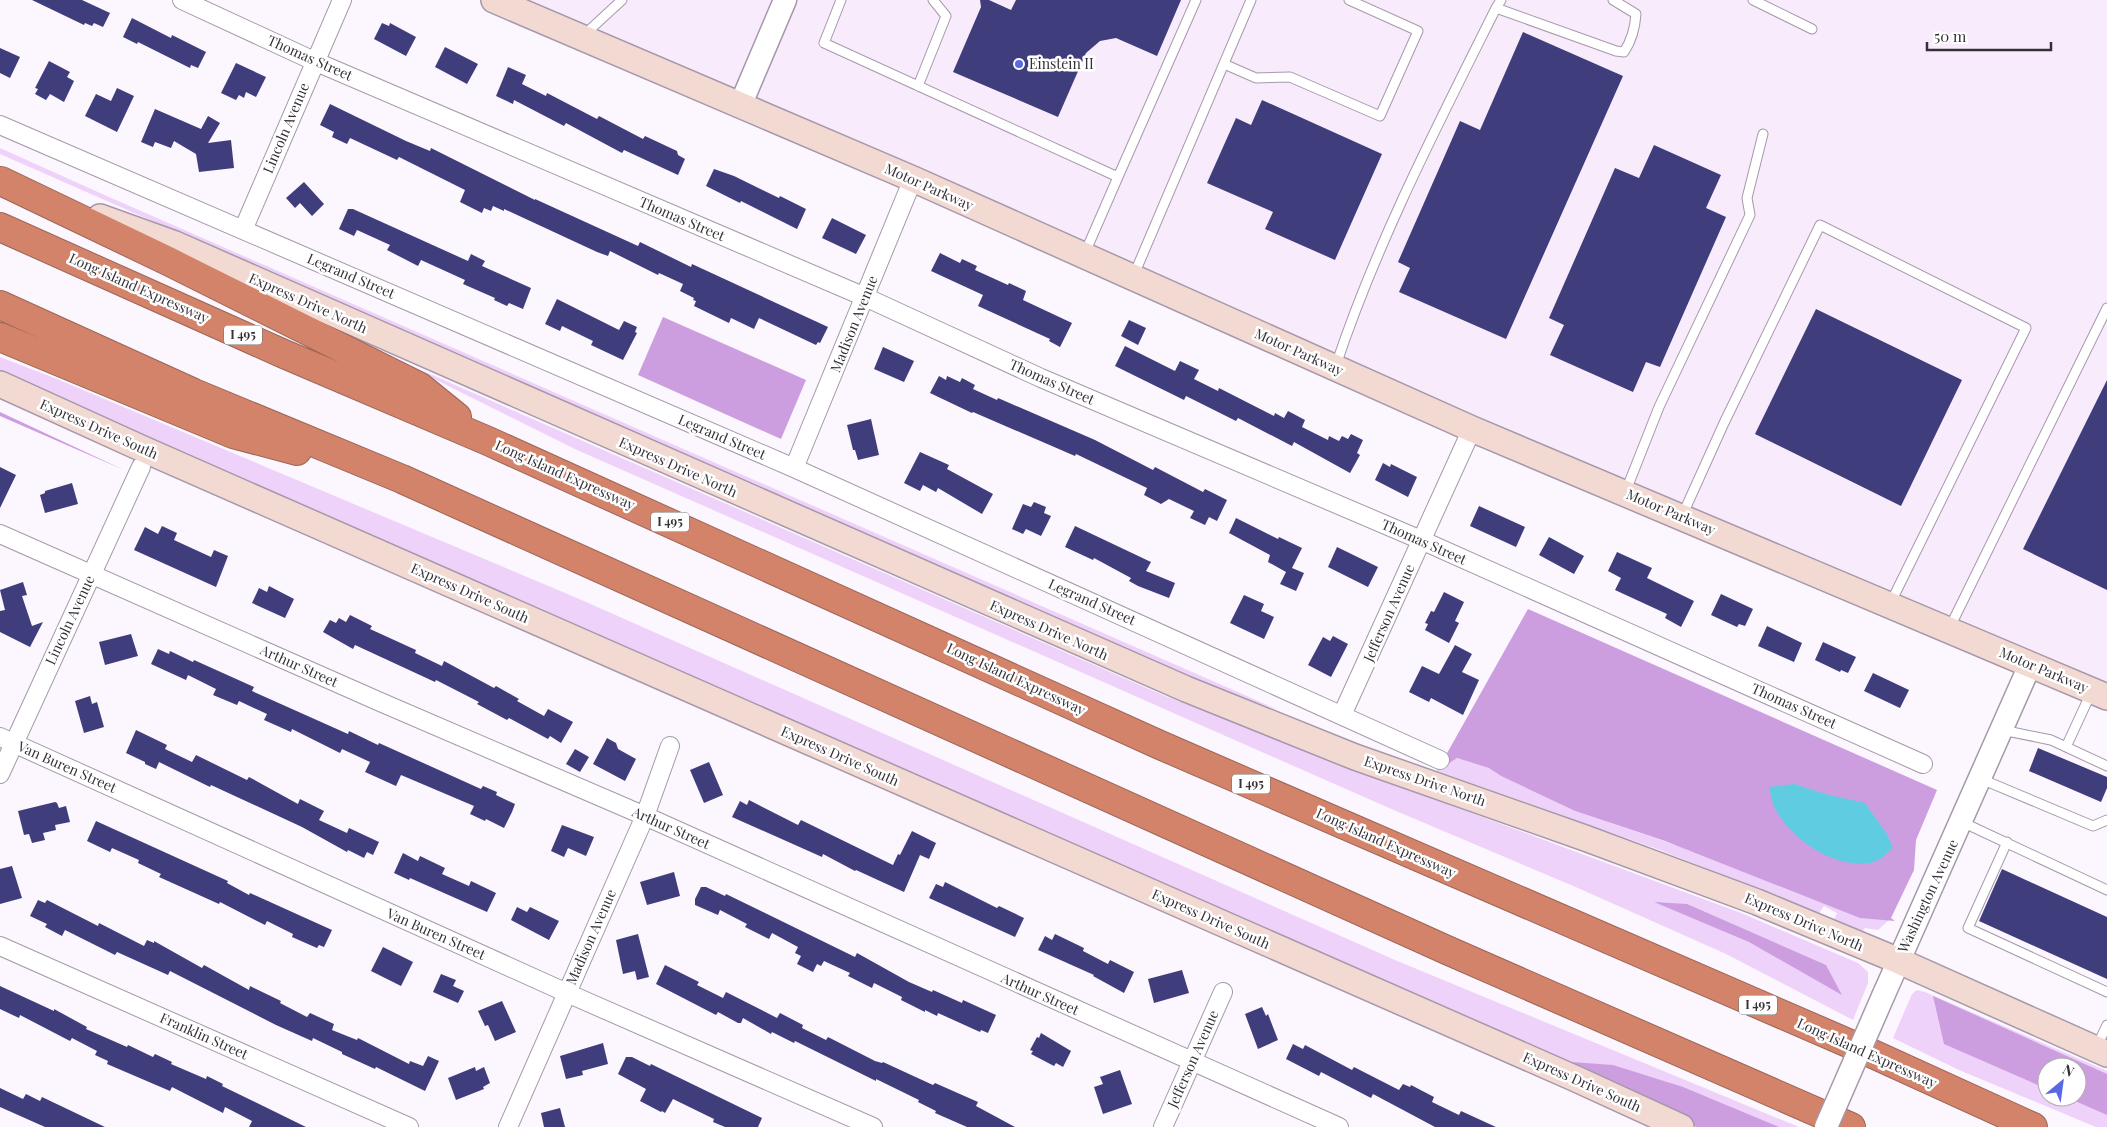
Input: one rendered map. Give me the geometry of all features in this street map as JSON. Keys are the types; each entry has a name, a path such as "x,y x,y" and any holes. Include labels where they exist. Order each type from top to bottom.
{"highway":[{"path":"1,181 176,265 420,387 488,441"},
{"name":"Long Island Expressway","path":"0,227 284,354 488,441 1160,745 1845,1042 2033,1127"},
{"path":"0,304 194,393 402,479 1449,951 1851,1127"},
{"path":"0,337 233,434 402,479"}],"main road":[{"name":"Motor Parkway","path":"494,0 913,179 1472,429 2103,695"},
{"name":"Express Drive North","path":"1,181 175,244 1060,635 1226,706 1412,778 1691,876 1899,961 2101,1051"},
{"name":"Express Drive South","path":"0,384 142,449 1574,1078 1681,1127"}],"street":[{"name":"Thomas Street","path":"182,0 314,61 865,297 1041,378 1421,540 1923,764"},
{"name":"Lincoln Avenue","path":"243,230 314,61 342,0"},
{"path":"740,106 785,0"},
{"name":"Legrand Street","path":"0,125 794,468 1440,760"},
{"name":"Madison Avenue","path":"794,468 913,179"},
{"name":"Jefferson Avenue","path":"1342,715 1381,634 1421,540 1472,429"},
{"name":"Lincoln Avenue","path":"0,774 6,740 91,574 141,467"},
{"name":"Arthur Street","path":"0,534 644,816 1339,1127"},
{"name":"Washington Avenue","path":"1826,1127 2030,665"},
{"name":"Van Buren Street","path":"6,740 566,993 873,1127"},
{"name":"Madison Avenue","path":"508,1127 644,816 670,746"},
{"name":"Franklin Street","path":"0,946 409,1127"},
{"name":"Jefferson Avenue","path":"1163,1127 1223,992"}],"lane":[{"path":"581,38 622,0"},
{"path":"841,0 824,43 1118,177"},
{"path":"918,86 946,16 933,0"},
{"path":"1083,255 1196,0"},
{"path":"1132,277 1251,0"},
{"path":"1224,64 1256,78 1290,78 1380,116 1418,31 1349,0"},
{"path":"1335,368 1352,317 1426,150 1499,4 1616,51 1624,52 1631,41 1636,14 1613,0"},
{"path":"1754,0 1812,29"},
{"path":"1624,493 1659,407 1750,215 1747,198 1763,134"},
{"path":"1682,517 1724,423 1820,225 2026,328 1890,604"},
{"path":"1949,629 2107,308"},
{"path":"2066,747 2103,695"},
{"path":"2002,730 2051,740 2107,766"},
{"path":"1981,779 2093,826 2107,820"},
{"path":"1962,822 2107,890"},
{"path":"2007,842 1968,928 2107,992"},
{"path":"2101,1051 2107,1026"}],"shaded area":[{"path":"479,0 2107,0 2107,698 1992,649"},
{"path":"0,148 1279,710 1212,687 0,154"},
{"path":"663,317 806,380 781,439 638,375"},
{"path":"382,353 1165,696 1372,776 1741,913 1858,963 1868,972 1868,983 1853,1020 1726,954 1578,888 1389,808 577,450"},
{"path":"0,357 57,379 577,598 1395,960 1799,1127 1691,1127 0,372"},
{"path":"0,412 124,470 0,416"},
{"path":"1528,609 1937,790 1916,840 1914,870 1891,918 1895,921 1860,918 1665,841 1575,811 1501,776 1489,768 1457,758 1437,771"},
{"path":"1457,758 1490,768 1501,776 1575,811 1891,918 1878,930 1865,928 1862,932 1834,920 1837,913 1824,906 1819,913 1660,850 1437,771"},
{"path":"1654,902 1687,904 1826,965 1842,995 1749,942"},
{"path":"1917,990 2075,1057 2037,1057 2037,1102 1959,1070 1893,1038 1912,994"},
{"path":"1933,996 2069,1057 2037,1057 2037,1085 1944,1044"},
{"path":"1558,1061 1613,1065 1683,1087 1779,1127 1697,1127"},
{"path":"2087,1062 2107,1071 2107,1127 2096,1127 2048,1107 2087,1107"},
{"path":"2087,1065 2107,1074 2107,1115 2087,1106"}],"water":[{"path":"1794,784 1829,795 1865,803 1887,834 1893,848 1877,861 1860,864 1832,858 1819,852 1794,834 1777,812 1773,803 1769,787"}],"building":[{"path":"32,0 82,0 110,13 103,27 94,23 92,26 85,23 84,25"},
{"name":"Einstein II","path":"980,0 989,0 1011,10 1016,0 1181,0 1157,56 1116,38 1100,41 1086,53 1058,117 953,72 981,7"},
{"path":"132,18 171,38 172,35 206,52 198,68 191,65 190,68 138,42 137,44 123,37"},
{"path":"382,23 389,26 390,23 416,37 406,56 374,39"},
{"path":"1523,32 1623,76 1506,339 1399,292 1410,268 1398,262 1460,121 1480,130"},
{"path":"445,47 478,64 467,84 435,67"},
{"path":"0,48 20,57 10,78 0,73"},
{"path":"49,61 70,72 67,77 74,81 64,102 50,94 46,100 35,94 38,89 35,88"},
{"path":"236,63 266,77 256,97 246,92 244,98 239,95 236,100 221,93"},
{"path":"508,67 526,75 522,84 546,96 547,93 597,119 599,116 643,139 645,136 677,151 678,155 685,159 678,175 624,150 622,153 566,123 564,126 514,100 513,104 496,96"},
{"path":"117,88 134,96 117,132 85,116 96,94 111,101"},
{"path":"1262,100 1382,154 1335,260 1265,229 1273,212 1207,183 1236,118 1251,125"},
{"path":"330,104 406,141 430,151 431,148 535,200 638,246 640,242 691,267 692,264 828,327 820,343 818,342 816,345 759,318 754,329 731,318 729,323 694,306 696,301 693,300 694,298 680,291 683,284 659,273 658,275 610,251 608,256 597,252 504,209 504,211 493,206 491,211 484,208 482,213 460,202 465,190 399,157 397,160 350,138 347,144 332,137 334,132 320,125"},
{"path":"155,109 201,129 208,116 220,123 208,143 231,140 234,168 199,172 196,154 174,141 171,148 155,142 153,147 141,142"},
{"path":"1654,145 1721,175 1706,208 1726,217 1660,367 1646,362 1633,392 1550,355 1564,325 1549,318 1615,168 1639,178"},
{"path":"714,169 734,176 779,198 780,196 806,209 797,229 706,186"},
{"path":"304,182 324,204 312,216 300,203 295,208 286,198"},
{"path":"348,209 353,209 468,261 471,254 485,261 482,266 531,288 523,309 509,303 507,306 494,300 495,298 463,284 465,280 421,260 418,266 387,250 390,245 357,230 354,236 339,229"},
{"path":"832,218 866,235 856,254 822,238"},
{"path":"940,253 960,263 962,259 977,266 975,270 1026,291 1023,300 1072,323 1060,347 1049,341 1050,339 978,306 983,295 931,271"},
{"path":"557,299 619,330 624,321 637,327 635,332 637,333 623,360 591,345 593,341 562,326 560,331 545,324"},
{"path":"1816,309 1962,380 1901,506 1755,434"},
{"path":"1129,320 1146,328 1138,345 1121,336"},
{"path":"1125,346 1175,371 1180,361 1199,370 1194,379 1218,391 1219,388 1274,416 1275,413 1284,418 1288,411 1305,420 1302,427 1328,440 1329,436 1339,441 1342,436 1348,439 1351,434 1363,440 1357,453 1360,455 1350,473 1294,442 1292,446 1238,418 1236,421 1186,396 1184,400 1115,366"},
{"path":"883,347 914,361 904,382 874,369"},
{"path":"939,376 946,380 947,376 960,382 962,378 975,385 973,389 1095,440 1153,470 1155,467 1203,492 1205,489 1227,500 1217,521 1209,517 1205,525 1190,518 1194,511 1169,499 1161,504 1144,495 1147,488 1076,454 1075,456 972,413 930,393"},
{"path":"2107,380 2107,590 2023,549"},
{"path":"871,419 879,455 858,460 855,450 853,450 847,425"},
{"path":"920,452 949,465 947,469 993,494 982,514 938,488 936,492 923,485 920,491 904,483"},
{"path":"1383,463 1390,467 1391,464 1417,477 1408,497 1375,480"},
{"path":"0,467 16,475 0,508"},
{"path":"72,483 78,504 45,513 40,495 45,493 45,491"},
{"path":"1034,502 1046,507 1044,513 1051,516 1041,536 1026,529 1023,534 1012,529 1023,504 1031,507"},
{"path":"1479,506 1525,527 1516,547 1470,526"},
{"path":"1236,518 1278,539 1279,537 1302,548 1292,568 1304,573 1296,591 1280,584 1286,572 1268,562 1270,555 1229,533"},
{"path":"162,526 177,533 174,540 211,557 214,550 228,556 216,587 134,550 145,527 158,534"},
{"path":"1075,526 1151,562 1146,571 1175,583 1169,598 1138,586 1129,581 1131,578 1094,558 1093,560 1065,547"},
{"path":"1549,537 1584,556 1574,574 1539,555"},
{"path":"1337,547 1378,567 1368,587 1328,567"},
{"path":"1617,552 1652,568 1647,578 1694,601 1681,627 1665,618 1667,614 1615,590 1621,578 1608,571"},
{"path":"23,582 27,595 22,596 32,626 43,622 30,647 0,632 0,611 5,610 0,590"},
{"path":"269,586 294,599 285,618 252,603 259,588 267,592"},
{"path":"1444,592 1464,602 1455,621 1459,623 1449,643 1425,630 1428,624 1425,623 1431,611 1434,612"},
{"path":"1721,594 1753,609 1745,626 1739,624 1737,627 1711,615"},
{"path":"1244,595 1264,604 1261,611 1274,617 1264,639 1230,623"},
{"path":"350,615 372,626 370,629 416,650 415,653 442,666 444,661 494,688 496,686 519,699 517,701 544,716 548,709 573,722 561,743 550,736 548,739 509,718 507,720 477,704 479,702 436,680 435,682 355,645 353,649 323,632 330,620 336,623 339,618 346,622"},
{"path":"1767,626 1802,643 1794,662 1758,646"},
{"path":"131,634 138,656 105,665 99,642"},
{"path":"1333,636 1348,644 1331,677 1308,665 1323,637 1330,641"},
{"path":"1823,642 1856,657 1848,673 1841,670 1840,672 1815,660"},
{"path":"1455,645 1472,654 1462,672 1479,680 1463,715 1431,698 1429,702 1409,692 1422,666 1439,674"},
{"path":"158,649 169,654 170,651 193,662 194,660 254,687 252,691 348,734 349,731 481,789 483,786 497,792 496,795 515,804 512,812 504,828 470,814 474,806 401,775 396,786 365,772 370,762 342,749 340,753 292,729 291,732 264,720 267,714 239,701 237,705 213,695 216,689 188,675 186,680 151,664"},
{"path":"1873,673 1909,690 1900,708 1864,691"},
{"path":"90,696 92,704 97,702 104,727 84,733 75,701"},
{"path":"136,730 167,745 165,749 192,762 196,755 247,780 249,777 298,804 300,799 324,811 319,820 347,833 349,828 379,842 373,855 367,852 364,858 348,850 347,852 302,827 211,785 210,787 159,762 156,769 145,764 145,762 126,753"},
{"path":"607,738 616,743 618,749 636,759 625,781 593,764"},
{"path":"2038,748 2107,777 2107,788 2101,802 2029,771"},
{"path":"575,749 589,757 580,772 566,764"},
{"path":"709,762 723,795 704,803 690,770"},
{"path":"749,800 798,825 801,820 893,865 912,831 936,843 929,859 920,855 904,892 855,871 823,854 822,857 732,817 740,801 747,805"},
{"path":"55,802 59,808 66,806 70,822 55,825 56,830 43,833 45,840 32,843 29,834 24,835 18,811"},
{"path":"96,821 228,881 227,883 249,895 250,893 332,930 324,947 319,945 317,948 292,937 293,934 267,921 265,925 220,902 219,904 159,877 161,874 138,863 139,860 112,848 110,852 87,841"},
{"path":"562,825 594,837 586,856 568,848 564,857 551,851"},
{"path":"403,853 418,861 420,856 445,868 442,874 469,886 471,881 496,893 487,912 410,878 409,880 394,873"},
{"path":"12,866 22,898 0,904 0,869"},
{"path":"2002,869 2107,917 2107,979 1979,921"},
{"path":"674,872 680,896 647,905 640,882"},
{"path":"945,882 997,908 999,906 1024,918 1015,937 929,898 936,884 943,887"},
{"path":"701,887 706,887 725,896 726,894 855,957 857,953 909,982 932,992 933,990 962,1003 963,1000 996,1015 988,1033 981,1030 980,1032 938,1013 937,1016 925,1010 925,1012 901,1000 902,997 874,983 872,988 848,976 850,973 824,961 821,966 817,964 813,972 797,964 801,956 795,953 798,947 772,933 769,939 745,927 747,924 720,910 718,915 695,905 695,899"},
{"path":"38,900 45,903 47,900 98,926 99,923 144,946 147,940 154,943 154,941 202,968 204,965 249,990 250,986 281,1001 280,1003 307,1017 310,1013 334,1024 332,1030 357,1040 358,1038 409,1064 410,1061 423,1066 428,1056 439,1061 425,1091 376,1067 375,1069 342,1054 342,1052 313,1038 312,1041 276,1025 170,971 168,975 117,952 115,955 65,930 62,936 45,927 47,924 30,916"},
{"path":"517,907 527,912 530,907 559,921 549,940 511,920"},
{"path":"638,934 649,977 637,980 635,971 623,974 616,940"},
{"path":"1055,934 1084,948 1083,951 1108,964 1110,960 1134,972 1124,993 1094,975 1038,950 1045,936 1052,940"},
{"path":"383,947 413,962 401,986 371,971"},
{"path":"665,965 699,982 697,985 723,998 726,992 777,1018 780,1013 803,1025 802,1028 826,1040 828,1037 875,1061 883,1062 933,1085 935,1083 978,1102 976,1106 1015,1127 967,1127 935,1113 936,1111 918,1102 919,1100 795,1041 794,1043 772,1032 771,1034 743,1018 741,1023 738,1023 718,1012 716,1015 656,984"},
{"path":"1182,970 1189,993 1154,1003 1148,979"},
{"path":"441,974 456,980 453,986 464,991 458,1003 433,992"},
{"path":"0,986 54,1011 54,1009 87,1027 86,1029 127,1047 128,1045 153,1057 155,1054 172,1062 171,1064 206,1079 207,1076 223,1084 222,1086 306,1127 249,1127 252,1121 225,1107 223,1113 172,1087 170,1091 107,1064 108,1061 95,1055 97,1051 72,1038 70,1041 20,1015 19,1018 0,1009"},
{"path":"502,1001 516,1032 495,1041 488,1025 485,1026 478,1011"},
{"path":"1262,1007 1266,1016 1268,1014 1278,1040 1258,1049 1245,1014"},
{"path":"1041,1033 1071,1051 1063,1067 1056,1063 1054,1066 1031,1054 1033,1051 1030,1050"},
{"path":"603,1043 608,1064 582,1071 583,1075 566,1079 560,1056"},
{"path":"1293,1044 1303,1049 1305,1045 1352,1070 1354,1067 1399,1090 1403,1084 1410,1087 1411,1085 1434,1097 1432,1102 1459,1115 1461,1111 1496,1127 1435,1127 1373,1094 1371,1098 1321,1072 1319,1076 1286,1059"},
{"path":"626,1057 632,1057 650,1066 651,1064 762,1118 758,1127 725,1127 713,1122 714,1119 673,1099 665,1113 640,1101 646,1089 618,1074"},
{"path":"475,1067 476,1071 484,1067 490,1083 483,1087 484,1089 456,1100 448,1078"},
{"path":"1120,1070 1132,1104 1103,1114 1094,1087 1103,1084 1100,1077"},
{"path":"0,1088 23,1099 26,1094 40,1101 42,1097 105,1127 45,1127 0,1107"},
{"path":"560,1108 565,1127 544,1127 541,1113"}],"place":[{"name":"Einstein II","path":"1019,64"}]}
